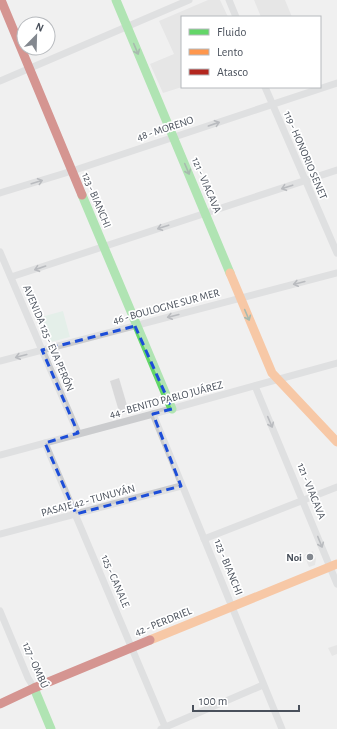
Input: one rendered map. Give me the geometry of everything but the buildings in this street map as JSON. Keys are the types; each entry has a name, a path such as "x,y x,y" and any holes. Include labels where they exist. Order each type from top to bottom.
{"street":[{"name":"123 - BIANCHI","path":"1,0 104,246 135,326 172,409"},
{"name":"121 - VIACAVA","path":"116,0 272,373 337,442"},
{"path":"0,81 189,0"},
{"path":"229,0 236,16"},
{"name":"48 - MORENO","path":"0,193 72,171 337,83"},
{"name":"119 - HONORIO SENET","path":"265,88 337,253"},
{"path":"11,277 337,170"},
{"name":"AVENIDA 125 - EVA PERÓN","path":"0,252 78,434"},
{"name":"46 - BOULOGNE SUR MER","path":"0,361 337,273"},
{"name":"44 - BENITO PABLO JUÁREZ","path":"0,455 337,363"},
{"name":"121 - VIACAVA","path":"255,386 303,500 333,565 337,584"},
{"name":"123 - BIANCHI","path":"153,414 181,486 282,729"},
{"name":"125 - CANALE","path":"45,443 132,647 164,728"},
{"name":"PASAJE 42 - TUNUYÁN","path":"0,534 181,486"},
{"path":"204,539 337,487"},
{"name":"42 - PERDRIEL","path":"0,704 34,688 132,647 333,565"},
{"name":"127 - OMBÚ","path":"0,611 51,729"},
{"path":"164,728 264,685"}],"highlighted area":[{"path":"135,326 172,409 153,414 181,486 76,514 45,443 78,433 42,350"}],"green space":[{"path":"63,311 70,337 51,342 46,339 37,318"}],"traffic: fast":[{"path":"116,0 230,273"},
{"path":"82,195 172,409"},
{"path":"34,688 51,729"}],"traffic: slow":[{"path":"230,273 272,373 337,442"},
{"path":"150,640 337,564"}],"traffic: jam":[{"path":"1,0 82,195"},
{"path":"0,704 34,688 150,640"}],"place":[{"name":"Noi","path":"310,557"}]}
